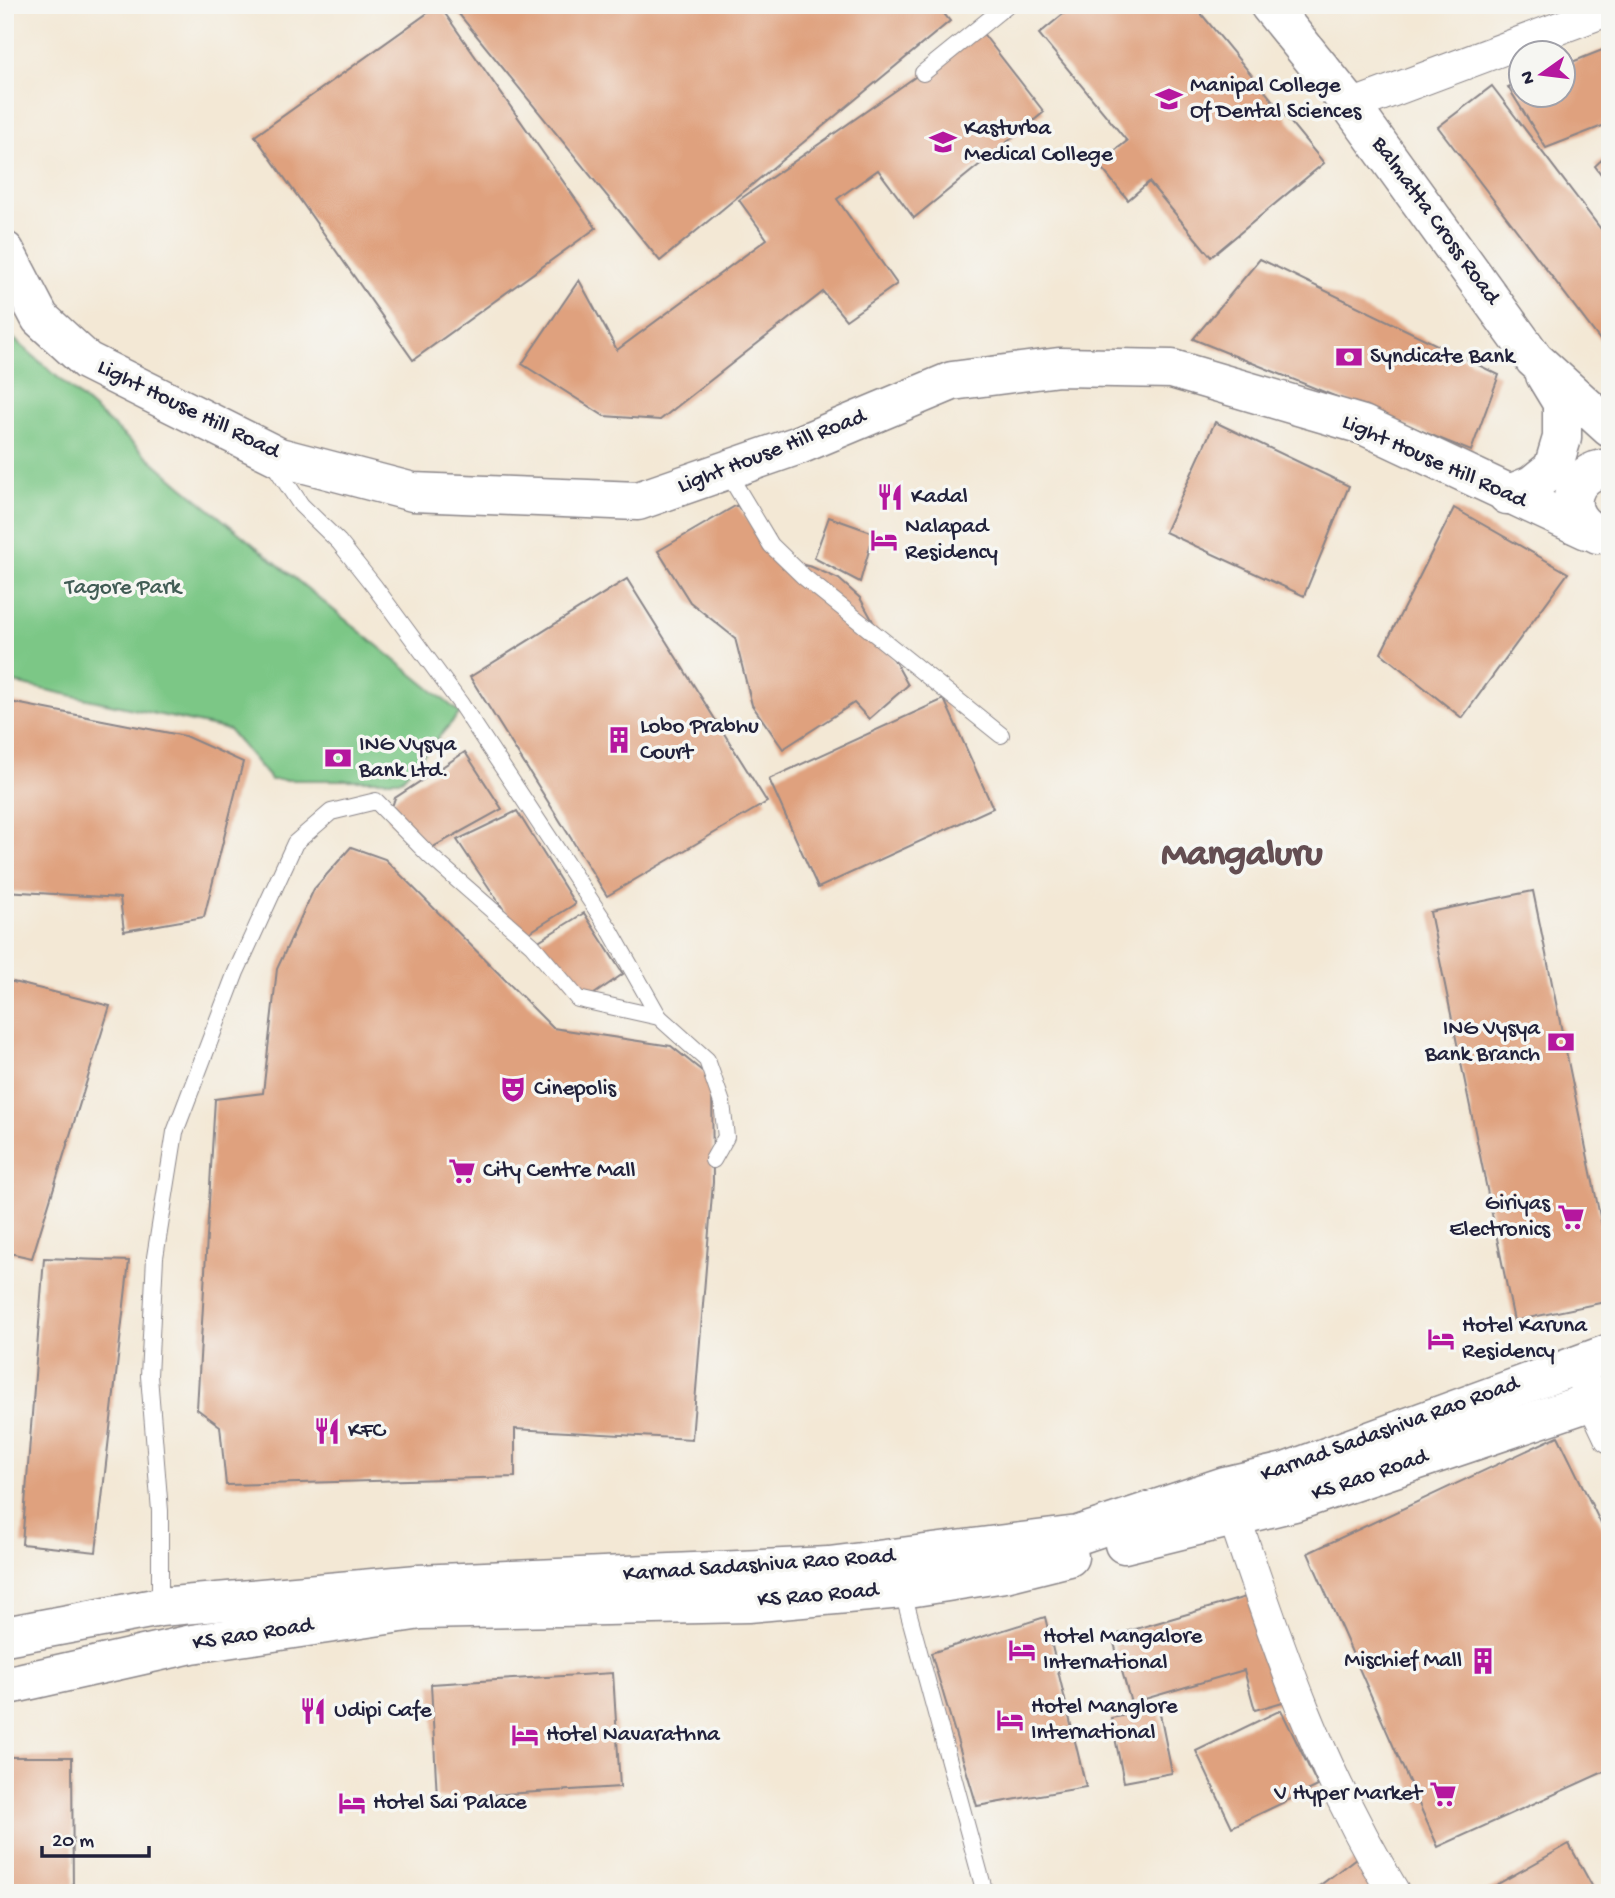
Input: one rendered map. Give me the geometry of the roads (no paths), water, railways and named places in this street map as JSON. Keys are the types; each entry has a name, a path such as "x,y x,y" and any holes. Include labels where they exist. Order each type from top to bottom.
{"main road":[{"name":"Balmatta Cross Road","path":"1269,5 1351,106 1534,359 1610,428"},
{"name":"Light House Hill Road","path":"5,251 28,312 87,361 279,457 413,492 638,501 799,445 952,381 1059,367 1172,369 1363,425 1507,495 1598,534"},
{"path":"1507,495 1532,485 1553,468 1562,438 1562,403 1534,359"},
{"name":"Light House Hill Road","path":"1598,534 1575,517 1571,504 1577,486 1589,473 1610,468"},
{"name":"Karnad Sadashiva Rao Road","path":"5,1636 160,1607 418,1584 829,1566 1079,1535 1225,1486 1285,1472 1592,1358"},
{"name":"KS Rao Road","path":"5,1686 192,1644 421,1610 748,1603 902,1589 1005,1573 1294,1502 1601,1397"}],"street":[{"path":"1351,106 1610,9"},
{"path":"1592,1358 1610,1437"},
{"path":"1234,1517 1304,1717 1332,1780 1394,1893"}],"lane":[{"path":"923,73 1007,5"},
{"path":"263,449 302,505 339,542 460,703 610,930 659,1017 707,1060 722,1103 726,1137 713,1160"},
{"path":"726,470 771,545 804,577 1001,735"},
{"path":"160,1607 160,1511 149,1376 155,1257 175,1132 236,972 295,843 331,812 376,801 430,856 532,945 578,999 659,1017"},
{"path":"902,1589 985,1893"}],"place":[{"name":"Manipal College Of Dental Sciences","path":"1169,99"},
{"name":"Kasturba Medical College","path":"943,142"},
{"name":"Syndicate Bank","path":"1349,357"},
{"name":"Kadal","path":"890,497"},
{"name":"Nalapad Residency","path":"884,540"},
{"name":"Lobo Prabhu Court","path":"619,740"},
{"name":"ING Vysya Bank Ltd.","path":"338,758"},
{"name":"ING Vysya Bank Branch","path":"1561,1042"},
{"name":"Cinepolis","path":"513,1089"},
{"name":"City Centre Mall","path":"462,1171"},
{"name":"Giriyas Electronics","path":"1571,1217"},
{"name":"Hotel Karuna Residency","path":"1441,1339"},
{"name":"KFC","path":"327,1431"},
{"name":"Hotel Mangalore International","path":"1022,1650"},
{"name":"Mischief Mall","path":"1483,1661"},
{"name":"Udipi Cafe","path":"313,1711"},
{"name":"Hotel Manglore International","path":"1010,1720"},
{"name":"Hotel Navarathna","path":"525,1735"},
{"name":"V Hyper Market","path":"1443,1794"},
{"name":"Hotel Sai Palace","path":"352,1803"}],"district":[{"name":"Mangaluru","path":"1242,856"}],"park label":[{"name":"Tagore Park","path":"123,588"}]}
